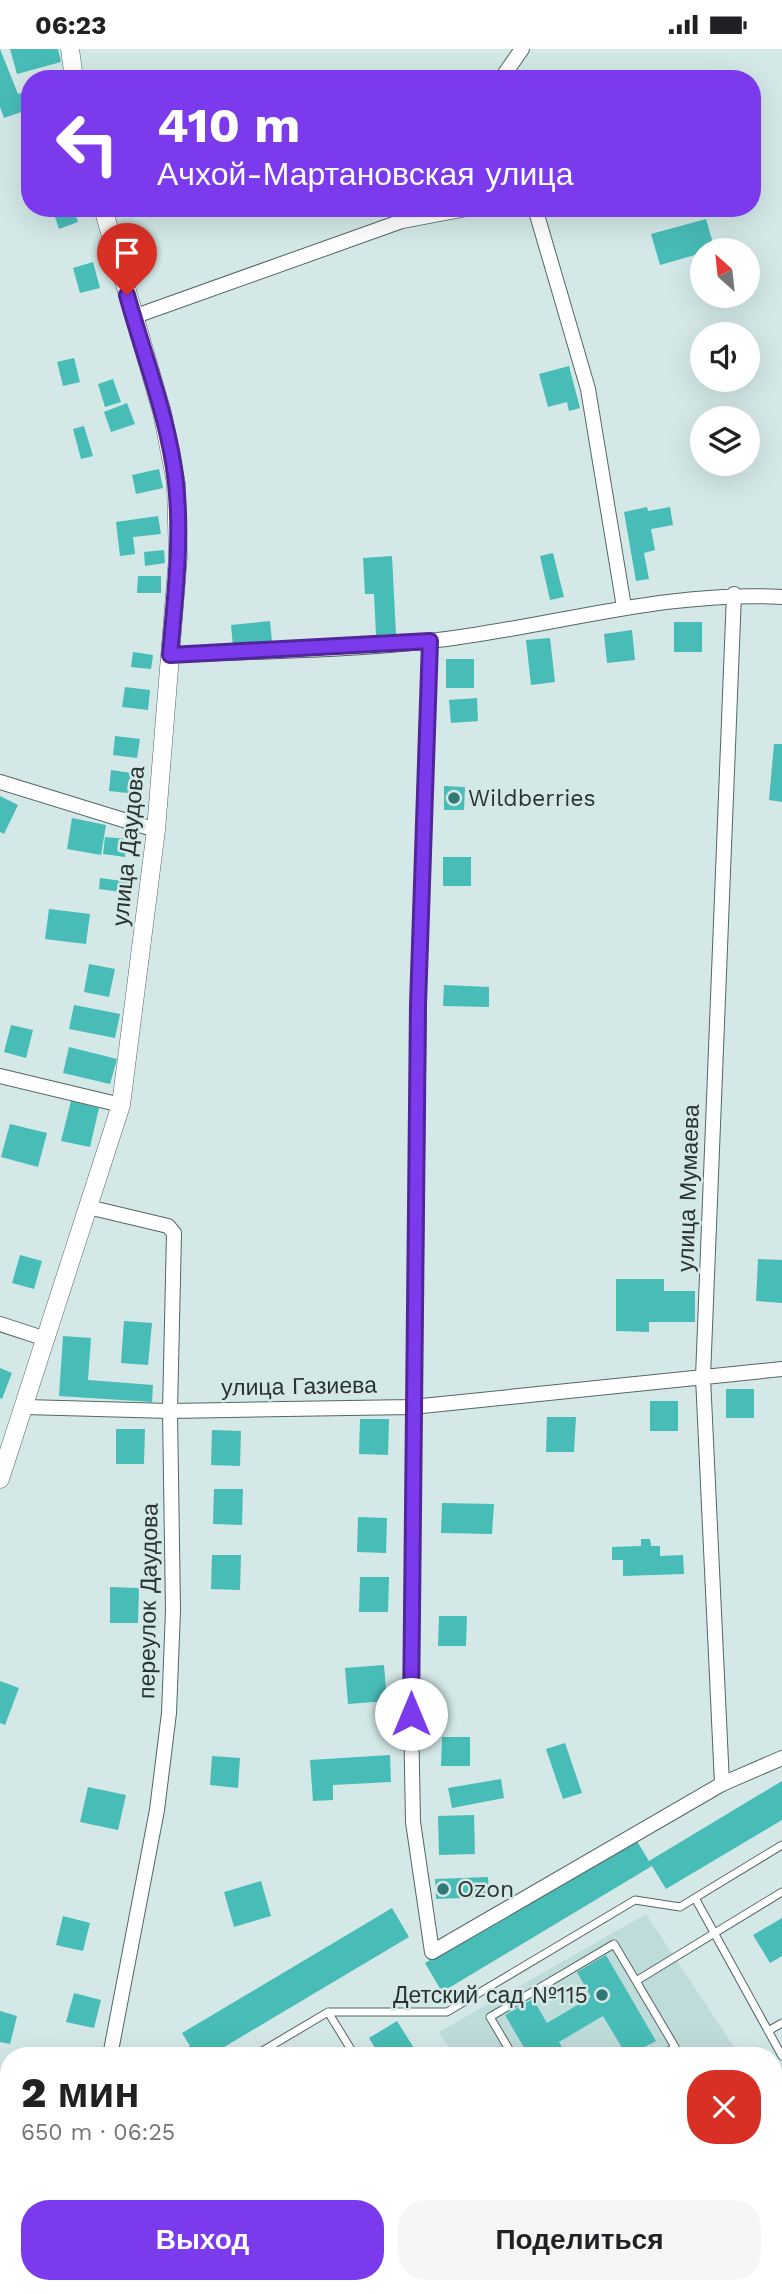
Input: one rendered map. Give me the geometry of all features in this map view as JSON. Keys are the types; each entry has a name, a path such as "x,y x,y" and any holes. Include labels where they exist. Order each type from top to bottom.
{"street":[{"path":"70,49 73,70"},
{"path":"507,70 522,49"},
{"name":"улица Даудова","path":"0,1479 121,1105 156,829 178,557 176,483 162,412 105,217"},
{"path":"133,317 399,217"},
{"path":"538,217 588,389 624,607"},
{"path":"170,655 430,641 624,607 734,594 782,597"},
{"name":"улица Мумаева","path":"722,1784 703,1377 734,594"},
{"path":"430,641 418,992 412,1407 414,1822 432,1952 722,1784 782,1758"},
{"path":"0,782 156,829"},
{"path":"0,1076 121,1105"},
{"name":"переулок Даудова","path":"88,1207 168,1226 173,1230 170,1411 173,1610 169,1713 157,1810 112,2047"},
{"path":"0,1324 46,1339"},
{"name":"улица Газиева","path":"25,1407 170,1411 412,1407 782,1369"}],"lane":[{"path":"269,2047 328,2012 447,2012 635,1899 680,1907 782,1846"},
{"path":"636,1981 782,1892"},
{"path":"695,1898 777,2047"},
{"path":"508,2047 490,2017 614,1944 676,2047"},
{"path":"328,2012 349,2047"},
{"path":"768,2031 782,2023"}],"shaded area":[{"name":"Детский сад №115","path":"646,1914 734,2047 448,2047 439,2032"}],"building":[{"path":"0,49 18,94 21,93 21,112 4,118 0,107"},
{"path":"10,49 58,49 61,62 21,70 17,74"},
{"path":"55,217 76,217 78,222 59,229"},
{"path":"706,219 712,238 690,238 690,256 660,265 651,234"},
{"path":"93,262 100,288 80,293 73,268"},
{"path":"74,358 80,382 63,386 57,362"},
{"path":"569,366 580,408 569,411 567,402 548,407 539,374"},
{"path":"113,379 121,402 105,407 98,384"},
{"path":"127,403 135,424 111,432 104,412"},
{"path":"84,426 93,456 81,459 73,429"},
{"path":"159,469 163,488 136,494 132,475"},
{"path":"647,507 648,511 670,507 673,525 651,529 655,550 644,553 649,579 636,581 624,512"},
{"path":"158,516 161,534 133,537 135,554 120,556 116,522"},
{"path":"164,550 165,563 145,566 144,552"},
{"path":"553,553 564,597 550,600 540,556"},
{"path":"392,556 396,634 376,635 374,594 365,594 363,558"},
{"path":"138,576 161,576 161,593 137,593"},
{"path":"270,621 272,642 233,646 231,625"},
{"path":"674,622 702,622 702,652 674,652"},
{"path":"632,630 635,660 607,663 604,634"},
{"path":"550,638 555,682 531,685 526,640"},
{"path":"133,652 153,655 151,669 131,667"},
{"path":"446,659 474,659 474,688 446,688"},
{"path":"125,687 150,690 148,710 122,707"},
{"path":"477,698 478,721 451,723 449,700"},
{"path":"115,736 140,739 137,758 113,755"},
{"path":"774,744 782,744 782,802 769,800"},
{"path":"111,770 139,774 136,794 109,791"},
{"name":"Wildberries","path":"444,786 465,787 464,810 444,810"},
{"path":"0,796 18,805 4,834 0,832"},
{"path":"72,818 106,825 101,855 67,849"},
{"path":"105,837 127,839 125,857 103,854"},
{"path":"443,857 471,857 471,886 443,886"},
{"path":"100,878 130,882 128,893 99,889"},
{"path":"49,909 90,914 86,944 45,939"},
{"path":"89,964 115,969 109,997 84,992"},
{"path":"444,985 489,987 489,1007 443,1006"},
{"path":"74,1005 120,1014 115,1038 69,1029"},
{"path":"11,1025 33,1030 26,1058 4,1052"},
{"path":"69,1047 117,1059 110,1084 63,1073"},
{"path":"71,1101 99,1108 90,1147 61,1141"},
{"path":"10,1124 47,1133 38,1167 1,1157"},
{"path":"20,1255 42,1261 34,1289 12,1283"},
{"path":"758,1259 782,1260 782,1303 756,1301"},
{"path":"616,1279 664,1279 664,1291 695,1291 695,1322 649,1322 649,1332 616,1331"},
{"path":"124,1321 152,1323 148,1365 121,1363"},
{"path":"63,1336 91,1338 88,1380 153,1385 152,1402 59,1396"},
{"path":"0,1368 12,1373 2,1399 0,1398"},
{"path":"726,1389 754,1389 754,1418 726,1418"},
{"path":"650,1401 678,1401 678,1431 650,1431"},
{"path":"547,1417 576,1417 574,1452 546,1452"},
{"path":"360,1419 389,1419 388,1455 359,1454"},
{"path":"116,1429 145,1429 144,1464 116,1464"},
{"path":"212,1430 241,1431 240,1466 211,1465"},
{"path":"214,1489 243,1489 242,1525 213,1524"},
{"path":"442,1503 494,1504 492,1534 441,1533"},
{"path":"358,1517 387,1518 386,1553 357,1552"},
{"path":"641,1539 650,1539 651,1546 660,1546 660,1556 683,1555 684,1574 623,1576 623,1560 612,1560 612,1547 641,1546"},
{"path":"212,1555 241,1555 240,1590 211,1589"},
{"path":"360,1577 389,1577 388,1612 359,1612"},
{"path":"110,1587 139,1588 138,1623 110,1623"},
{"path":"439,1616 467,1616 466,1646 438,1646"},
{"path":"384,1665 387,1701 348,1704 345,1668"},
{"path":"0,1681 19,1688 5,1725 0,1723"},
{"path":"442,1737 470,1737 470,1766 441,1766"},
{"path":"565,1743 582,1793 563,1799 546,1749"},
{"path":"390,1755 391,1782 333,1785 333,1800 313,1801 310,1760"},
{"path":"212,1756 240,1758 238,1788 210,1785"},
{"path":"501,1779 504,1798 452,1808 448,1788"},
{"path":"782,1781 782,1820 666,1889 652,1866 442,1992 425,1963 635,1838 649,1861"},
{"path":"88,1787 126,1795 118,1830 80,1822"},
{"path":"474,1815 475,1854 439,1855 438,1816"},
{"path":"488,1877 489,1897 436,1899 435,1879"},
{"path":"261,1881 271,1916 234,1927 224,1892"},
{"path":"392,1908 409,1937 224,2047 188,2047 182,2033"},
{"path":"63,1916 90,1923 83,1951 56,1945"},
{"path":"782,1918 782,1956 770,1963 753,1935"},
{"path":"606,1955 656,2041 644,2047 622,2047 603,2016 559,2042 562,2047 524,2047 505,2015 533,1999 547,2023 591,1997 577,1972"},
{"path":"74,1993 101,2000 94,2028 66,2022"},
{"path":"0,2011 17,2016 10,2044 0,2042"},
{"path":"397,2021 413,2047 374,2047 369,2038"}],"place":[{"name":"Wildberries","path":"454,798"},
{"name":"Ozon","path":"443,1889"},
{"name":"Детский сад №115","path":"602,1995"}],"route":[{"path":"127,295 162,412 176,483 178,557 170,655 430,641 418,1005 411,1714"}]}
